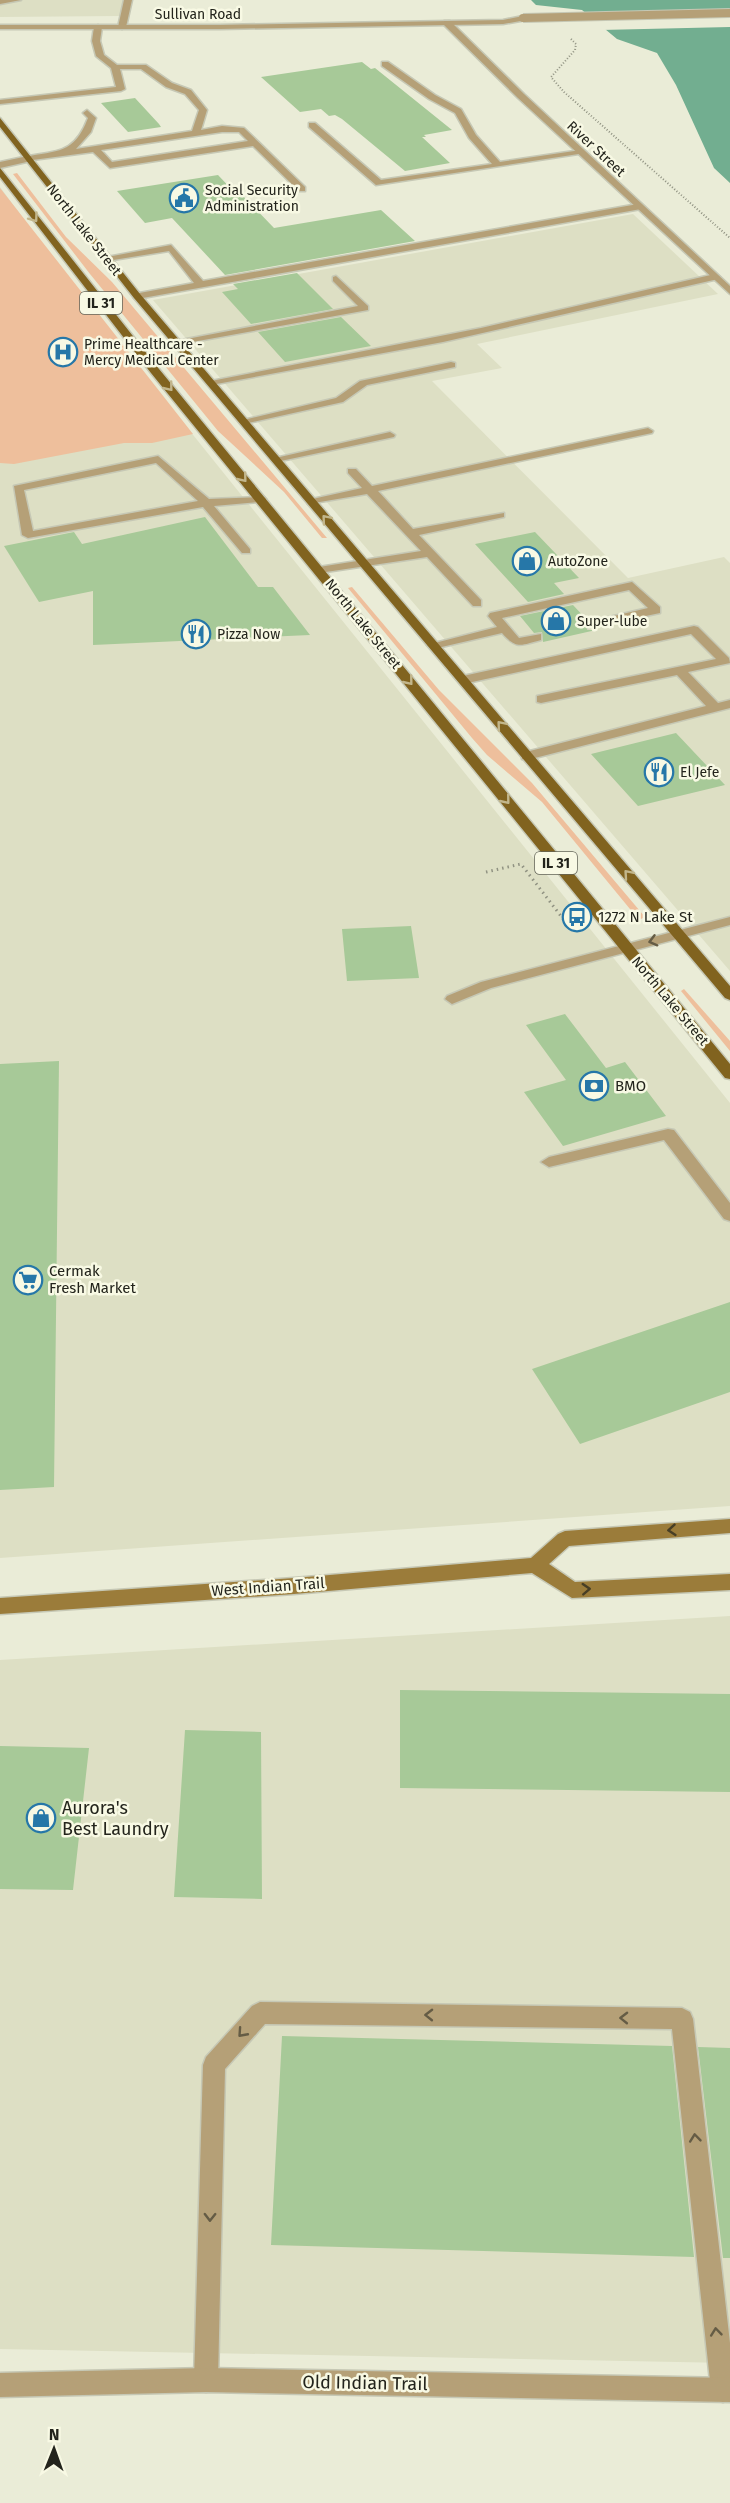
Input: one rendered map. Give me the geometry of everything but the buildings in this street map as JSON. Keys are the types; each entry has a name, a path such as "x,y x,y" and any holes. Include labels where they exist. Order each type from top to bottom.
{"main road":[{"name":"North Lake Street","path":"0,121 137,296 730,995"},
{"name":"North Lake Street","path":"0,171 86,285 730,1074"},
{"path":"730,1526 565,1539 535,1565 572,1590 730,1582"},
{"name":"West Indian Trail","path":"0,1606 294,1586 535,1565"}],"street":[{"path":"0,2 17,0"},
{"path":"122,27 128,0"},
{"name":"Sullivan Road","path":"525,22 730,13"},
{"name":"Sullivan Road","path":"0,27 730,20"},
{"name":"River Street","path":"447,23 638,207 730,291"},
{"path":"98,27 96,41 100,56 115,67 143,67 170,86 188,92 203,110 196,133"},
{"path":"385,64 432,97 458,111 472,136 498,165"},
{"path":"0,102 121,89 115,67"},
{"path":"68,152 91,125 92,118 72,95"},
{"path":"312,125 379,183 581,153"},
{"path":"0,165 68,152 196,133 240,130 302,189"},
{"path":"94,148 110,165 255,143"},
{"path":"137,296 638,207"},
{"path":"107,258 171,248 202,286"},
{"path":"211,382 445,339 658,286 715,277"},
{"path":"176,342 365,308 336,279"},
{"path":"244,421 339,400 364,383 451,365"},
{"path":"312,502 648,430"},
{"path":"276,459 390,435"},
{"path":"246,550 206,502 158,459 18,488 28,535 206,502 260,499"},
{"path":"352,471 477,603"},
{"path":"411,532 500,515"},
{"path":"319,570 431,553"},
{"path":"534,633 516,642 494,616 632,586 656,610 589,621"},
{"path":"463,680 694,630 724,661 541,699"},
{"path":"433,645 507,632"},
{"path":"679,670 715,708"},
{"path":"527,756 730,704"},
{"path":"452,999 486,985 730,921"},
{"path":"549,1162 668,1134 730,1215"},
{"path":"206,2380 214,2065 260,2013 682,2019 726,2390"},
{"name":"Old Indian Trail","path":"0,2385 206,2380 726,2390"}],"path":[{"path":"570,39 576,44 575,50 551,77 564,92 730,238"},
{"path":"486,872 521,864 564,920"}],"shaded area":[{"path":"0,0 124,0 120,16 0,17"},
{"path":"531,0 730,0 730,183 714,168 676,85 657,53 617,39 582,10 536,5"},
{"path":"17,173 66,237 112,282 327,538 322,538 284,492 218,431 90,274 13,174"},
{"path":"0,187 75,288 730,1103 730,1506 0,1558"},
{"name":"Prime Healthcare - Mercy Medical Center","path":"0,188 193,434 152,443 124,443 14,464 0,463"},
{"path":"633,214 718,294 477,344 502,368 432,381 628,578 724,557 730,563 730,971 153,300"},
{"path":"352,587 439,690 532,783 645,917 639,920 542,802 487,755 348,588"},
{"path":"684,989 730,1041 730,1051 681,991"},
{"path":"730,1616 730,2363 0,2349 0,1660"}],"pier":[{"path":"730,9 730,27 601,30 580,13"}],"place":[{"name":"Social Security Administration","path":"184,198"},
{"name":"Prime Healthcare - Mercy Medical Center","path":"63,352"},
{"name":"AutoZone","path":"527,561"},
{"name":"Super-lube","path":"556,621"},
{"name":"Pizza Now","path":"196,634"},
{"name":"El Jefe","path":"659,772"},
{"name":"1272 N Lake St","path":"577,917"},
{"name":"BMO","path":"594,1086"},
{"name":"Cermak Fresh Market","path":"28,1280"},
{"name":"Aurora's Best Laundry","path":"41,1818"}]}
